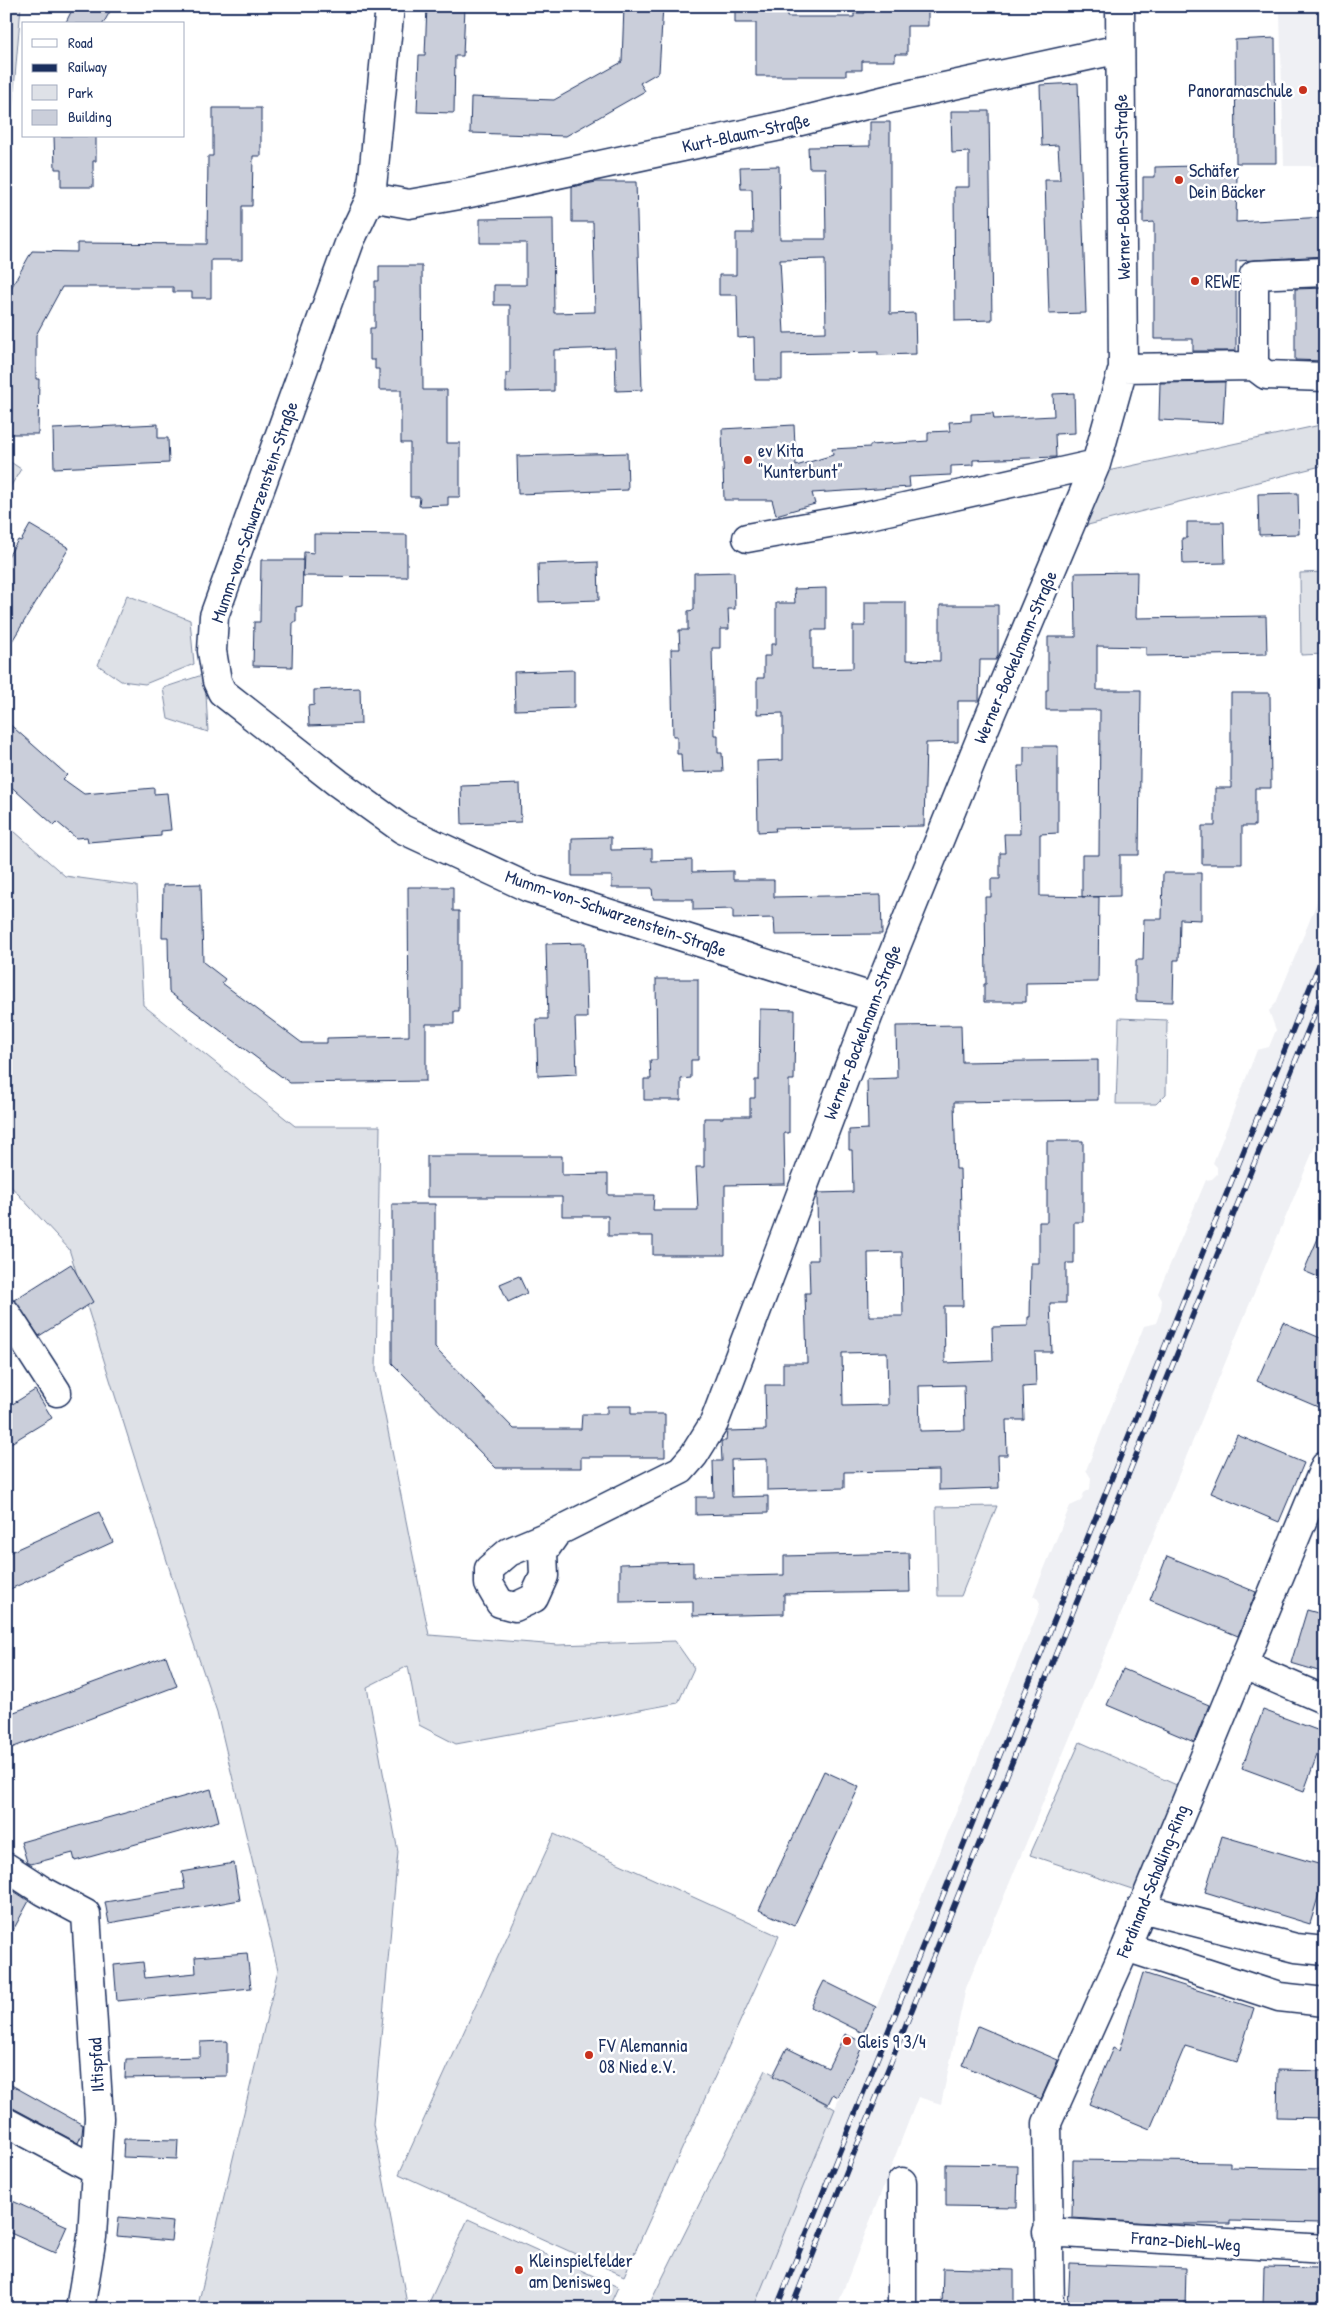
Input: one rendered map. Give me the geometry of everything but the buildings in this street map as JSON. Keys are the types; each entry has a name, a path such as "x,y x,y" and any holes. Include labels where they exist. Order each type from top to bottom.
{"street":[{"name":"Mumm-von-Schwarzenstein-Straße","path":"390,6 371,197 350,241 214,616 212,651 217,681 222,692 338,783 410,833 529,888 875,998"},
{"name":"Werner-Bockelmann-Straße","path":"557,1532 681,1470 705,1439 722,1407 875,998 991,712 1096,464 1123,368 1120,6"},
{"name":"Kurt-Blaum-Straße","path":"371,197 409,204 465,194 786,125 898,97 1120,49"},
{"path":"1254,366 1254,275 1325,272"},
{"path":"1123,368 1254,366 1266,375 1325,377"},
{"path":"747,538 856,518 1096,464"},
{"path":"6,1313 57,1392"},
{"name":"Ferdinand-Scholling-Ring","path":"1050,2309 1047,2232 1047,2123 1126,1947 1325,1466"},
{"path":"1244,1665 1325,1700"},
{"name":"Iltispfad","path":"6,1867 86,1914 99,2118 92,2237 80,2309"},
{"path":"1141,1908 1296,1948 1325,1951"},
{"path":"1126,1947 1279,1997 1325,2002"},
{"path":"6,2122 96,2170"},
{"path":"902,2182 902,2309"},
{"name":"Franz-Diehl-Weg","path":"1047,2232 1325,2249"}],"shaded area":[{"name":"Panoramaschule","path":"1144,6 1325,6 1325,166 1284,166 1280,13 1144,10"},
{"path":"1319,892 1325,892 1325,1122 966,1988 941,2104 918,2097 836,2309 753,2309 1038,1612 1040,1604 1038,1599 1033,1596 1070,1506 1081,1501 1084,1493 1090,1489 1091,1478 1086,1470 1144,1326 1156,1323 1162,1300 1158,1293 1206,1180 1212,1179 1217,1174 1217,1167 1213,1163 1257,1050 1269,1047 1276,1030 1269,1011 1276,1003 1316,905"}],"green space":[{"path":"6,6 21,6 6,184"},
{"path":"1325,424 1325,465 1080,527 1103,472"},
{"path":"6,459 21,469 6,494"},
{"path":"1325,572 1325,654 1301,655 1300,573"},
{"path":"127,595 190,620 194,664 145,684 121,681 98,665"},
{"path":"205,674 208,732 168,719 163,688"},
{"path":"6,824 65,876 137,886 143,1005 295,1126 380,1126 376,1371 429,1635 558,1645 675,1641 694,1668 678,1703 456,1744 419,1725 408,1666 367,1687 398,1852 373,2124 408,2309 197,2309 278,1970 217,1712 183,1612 69,1249 6,1181"},
{"path":"1119,1018 1167,1020 1166,1094 1156,1104 1116,1104"},
{"path":"997,1506 961,1596 938,1596 936,1507"},
{"path":"1080,1742 1190,1791 1147,1894 1030,1855"},
{"name":"FV Alemannia 08 Nied e.V.","path":"554,1834 779,1936 624,2276 399,2174"},
{"path":"766,2070 835,2109 753,2309 647,2309"},
{"path":"468,2219 618,2287 608,2309 426,2309"}],"railway":[{"path":"776,2309 1325,950"},
{"path":"791,2309 1325,988"}],"place":[{"name":"Panoramaschule","path":"1303,90"},
{"name":"Schäfer Dein Bäcker","path":"1179,180"},
{"name":"REWE","path":"1195,281"},
{"name":"ev Kita \"Kunterbunt\"","path":"748,460"},
{"name":"Gleis 9 3/4","path":"847,2041"},
{"name":"FV Alemannia 08 Nied e.V.","path":"589,2055"},
{"name":"Kleinspielfelder am Denisweg","path":"519,2270"}]}
